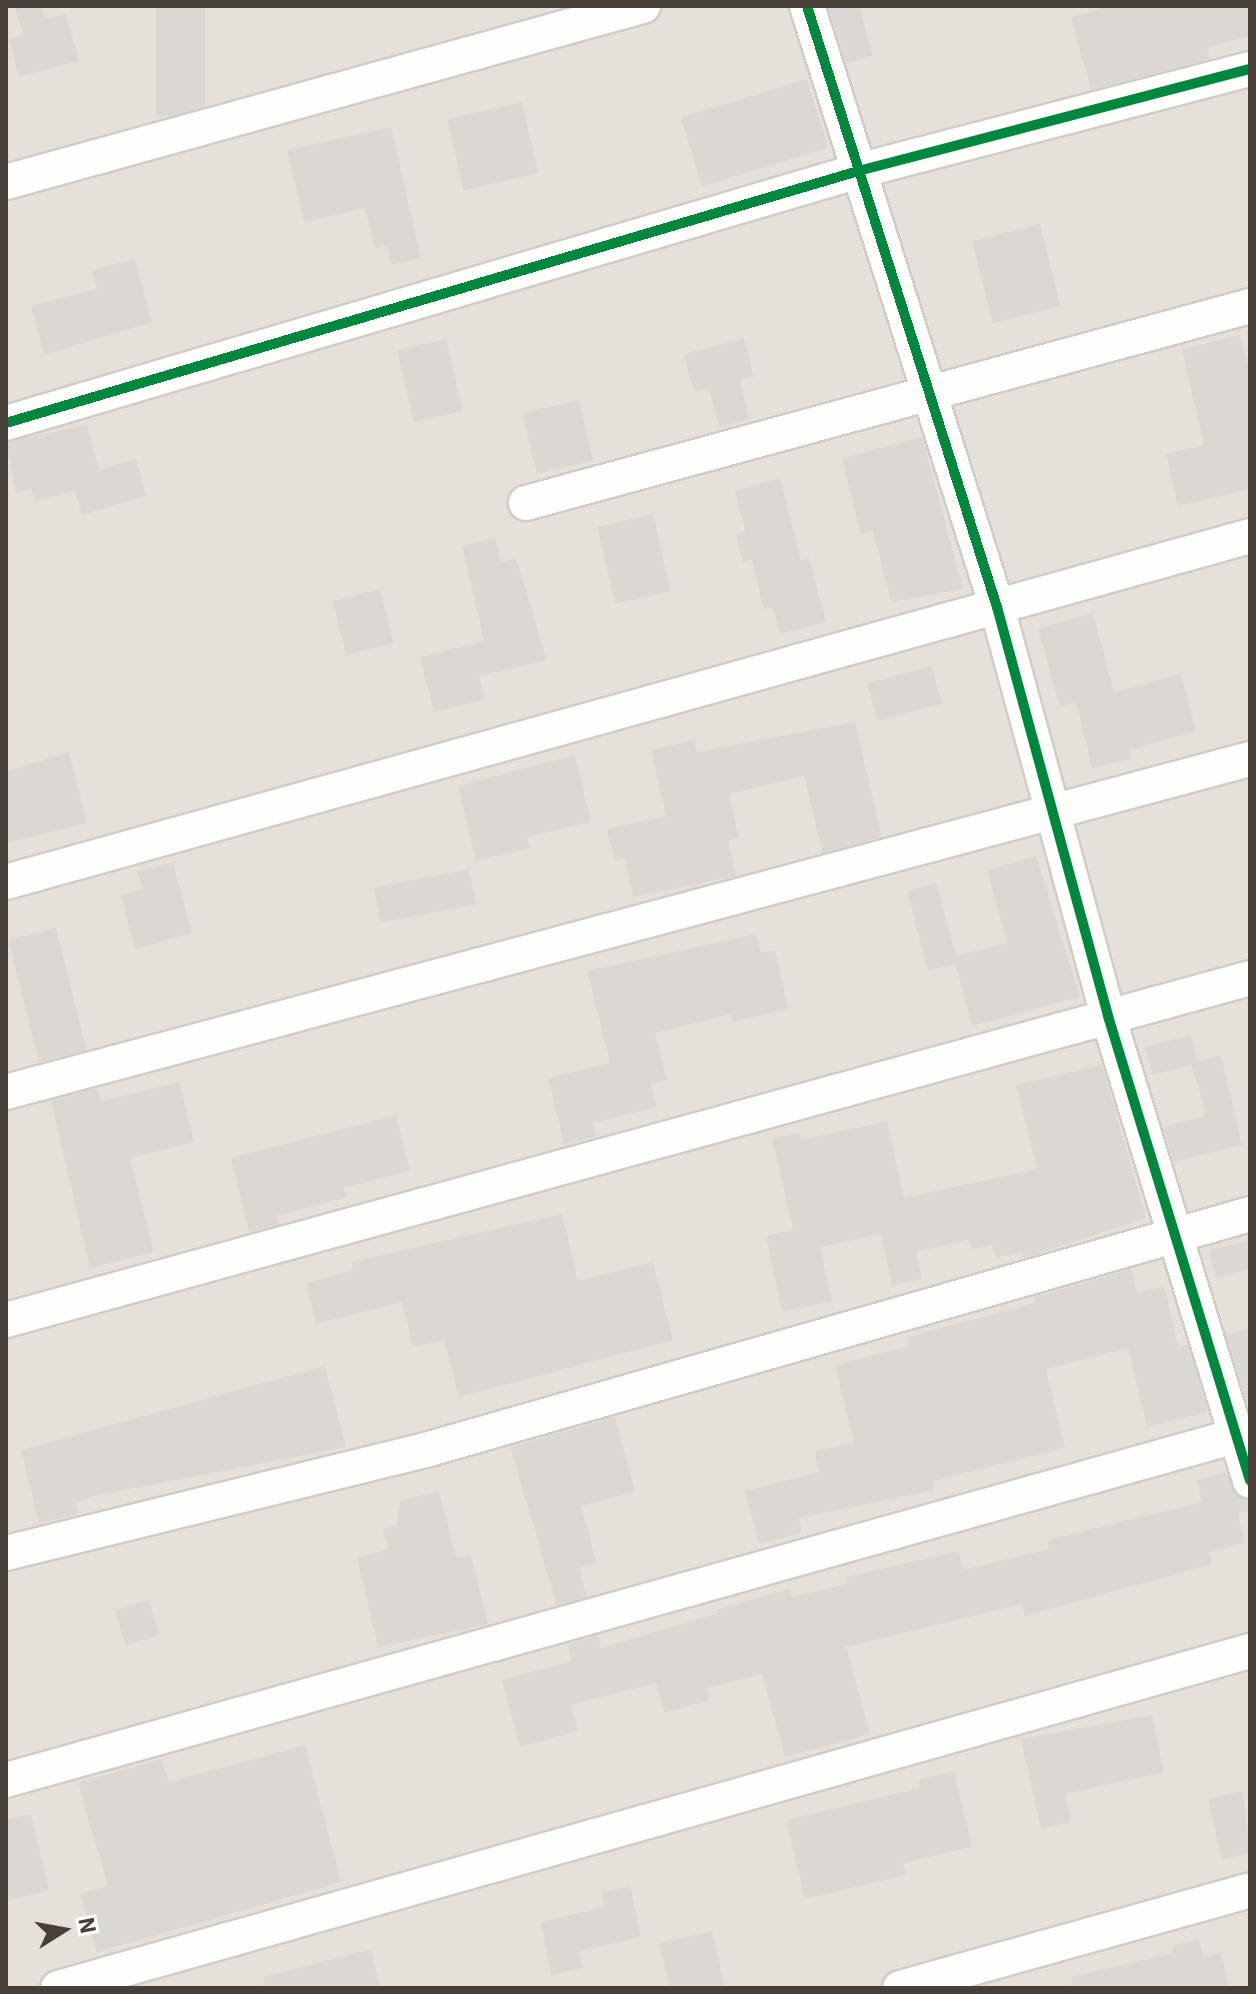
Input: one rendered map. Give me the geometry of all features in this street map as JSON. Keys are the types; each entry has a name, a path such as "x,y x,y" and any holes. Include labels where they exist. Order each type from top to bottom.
{"street":[{"path":"6,182 643,6"},
{"path":"807,6 862,170 997,607 1050,814 1108,1016 1174,1235 1243,1434 1250,1481"},
{"path":"6,423 862,170 1250,69"},
{"path":"526,503 1250,306"},
{"path":"6,882 1250,536"},
{"path":"6,1092 1250,759"},
{"path":"6,1320 1250,978"},
{"path":"6,1553 429,1449 1250,1214"},
{"path":"6,1780 1243,1434"},
{"path":"58,1988 1250,1651"},
{"path":"900,1988 1250,1890"}],"shaded area":[{"path":"6,6 1250,6 1250,1988 6,1988"}],"building":[{"path":"15,6 42,6 45,19 66,14 79,61 19,77 9,39 23,35"},
{"path":"156,6 205,6 205,116 156,116"},
{"path":"828,6 859,6 873,56 846,63"},
{"path":"1111,6 1250,6 1250,36 1207,48 1210,59 1091,90 1071,17"},
{"path":"807,79 828,148 702,186 681,118"},
{"path":"522,102 538,173 463,190 447,119"},
{"path":"391,127 421,258 391,265 387,245 375,248 365,208 304,222 287,150"},
{"path":"1040,224 1061,306 993,323 972,241"},
{"path":"135,259 152,322 44,355 31,306 97,289 92,270"},
{"path":"1240,335 1250,374 1250,489 1178,506 1166,454 1204,445 1182,349"},
{"path":"744,338 754,377 740,380 749,419 719,427 709,388 694,392 684,354"},
{"path":"446,339 463,411 414,422 397,350"},
{"path":"579,400 593,460 536,473 522,413"},
{"path":"87,425 99,470 136,459 146,496 82,515 75,491 35,501 32,489 16,493 6,442"},
{"path":"922,437 963,589 891,602 873,531 861,534 842,458"},
{"path":"780,478 801,560 809,558 826,622 780,634 773,607 764,609 752,560 743,563 736,534 745,531 735,491"},
{"path":"653,514 671,591 615,604 597,527"},
{"path":"495,538 501,562 516,558 547,660 479,676 485,699 434,712 420,657 484,641 462,546"},
{"path":"380,589 394,643 346,655 332,601"},
{"path":"1093,613 1114,692 1181,674 1196,731 1129,750 1131,759 1092,768 1076,702 1060,707 1038,629"},
{"path":"932,666 942,704 877,721 867,683"},
{"path":"855,722 882,837 823,853 804,776 729,794 739,838 728,841 736,876 633,897 625,858 615,861 607,829 666,816 651,750 694,740 697,752"},
{"path":"69,752 87,823 6,843 6,772"},
{"path":"575,755 591,822 527,837 530,848 476,861 458,786"},
{"path":"1036,856 1080,997 972,1026 955,964 928,971 907,891 936,883 956,956 1007,943 987,870"},
{"path":"173,862 192,933 135,949 121,895 143,889 138,872"},
{"path":"469,869 476,904 381,923 374,888"},
{"path":"56,928 86,1050 39,1062 8,940"},
{"path":"756,934 761,953 775,950 788,1009 733,1022 731,1014 655,1033 667,1080 650,1084 657,1107 593,1123 596,1136 564,1144 548,1078 610,1063 587,971"},
{"path":"1191,1035 1198,1061 1221,1055 1242,1145 1174,1162 1163,1127 1206,1116 1192,1065 1152,1075 1145,1047"},
{"path":"1102,1065 1146,1218 1024,1258 1023,1252 995,1258 992,1245 971,1249 969,1240 916,1252 922,1279 892,1285 881,1234 820,1247 832,1301 782,1312 766,1236 793,1230 772,1138 799,1133 801,1140 887,1121 904,1198 1037,1169 1016,1085"},
{"path":"179,1082 194,1142 130,1158 154,1252 90,1268 51,1101 98,1088 101,1101"},
{"path":"396,1115 410,1171 344,1188 347,1197 276,1216 278,1225 249,1232 231,1158"},
{"path":"562,1214 578,1281 653,1262 673,1340 459,1397 444,1340 413,1347 402,1302 316,1324 306,1283 353,1270 351,1262"},
{"path":"1250,1240 1250,1269 1216,1278 1209,1250"},
{"path":"1131,1269 1137,1293 1164,1286 1178,1347 1188,1345 1208,1412 1147,1427 1128,1348 1046,1369 1065,1448 932,1481 935,1490 799,1518 802,1533 759,1544 745,1491 819,1472 815,1451 854,1443 835,1365 910,1346 908,1337 1035,1303 1034,1297"},
{"path":"1250,1328 1250,1402 1247,1402 1226,1335"},
{"path":"325,1366 346,1447 98,1495 75,1503 78,1514 39,1523 21,1450"},
{"path":"615,1417 635,1491 581,1506 597,1563 579,1567 587,1597 557,1605 510,1447"},
{"path":"1226,1472 1236,1495 1250,1500 1250,1511 1238,1513 1245,1543 1209,1552 1212,1564 1025,1616 1022,1604 846,1647 870,1734 785,1757 762,1674 707,1688 710,1700 664,1713 656,1683 571,1705 578,1731 520,1747 502,1680 572,1661 567,1644 598,1635 601,1648 790,1589 792,1597 847,1584 846,1577 958,1551 963,1570 1049,1549 1047,1540 1202,1502 1197,1480"},
{"path":"439,1491 456,1558 471,1555 488,1624 378,1647 357,1557 388,1550 383,1529 397,1525 400,1501"},
{"path":"149,1600 159,1636 126,1645 115,1610"},
{"path":"1152,1715 1164,1772 1065,1794 1071,1822 1041,1829 1021,1739"},
{"path":"305,1745 341,1882 97,1952 80,1894 108,1886 78,1783 162,1759 169,1782"},
{"path":"954,1771 972,1847 903,1863 906,1875 805,1899 786,1820 920,1788 918,1780"},
{"path":"1243,1791 1250,1853 1222,1860 1208,1799"},
{"path":"31,1814 49,1890 6,1901 6,1820"},
{"path":"630,1886 641,1937 579,1951 583,1968 551,1975 541,1922 605,1907 602,1893"},
{"path":"712,1931 725,1988 670,1988 659,1943"},
{"path":"1199,1939 1203,1957 1221,1953 1229,1988 1072,1988 1071,1977 1174,1953 1172,1946"},
{"path":"371,1949 380,1988 264,1988 263,1977"}],"cycle path":[{"path":"807,6 997,607 1108,1016 1250,1481"},
{"path":"6,423 862,170 1250,69"}]}
